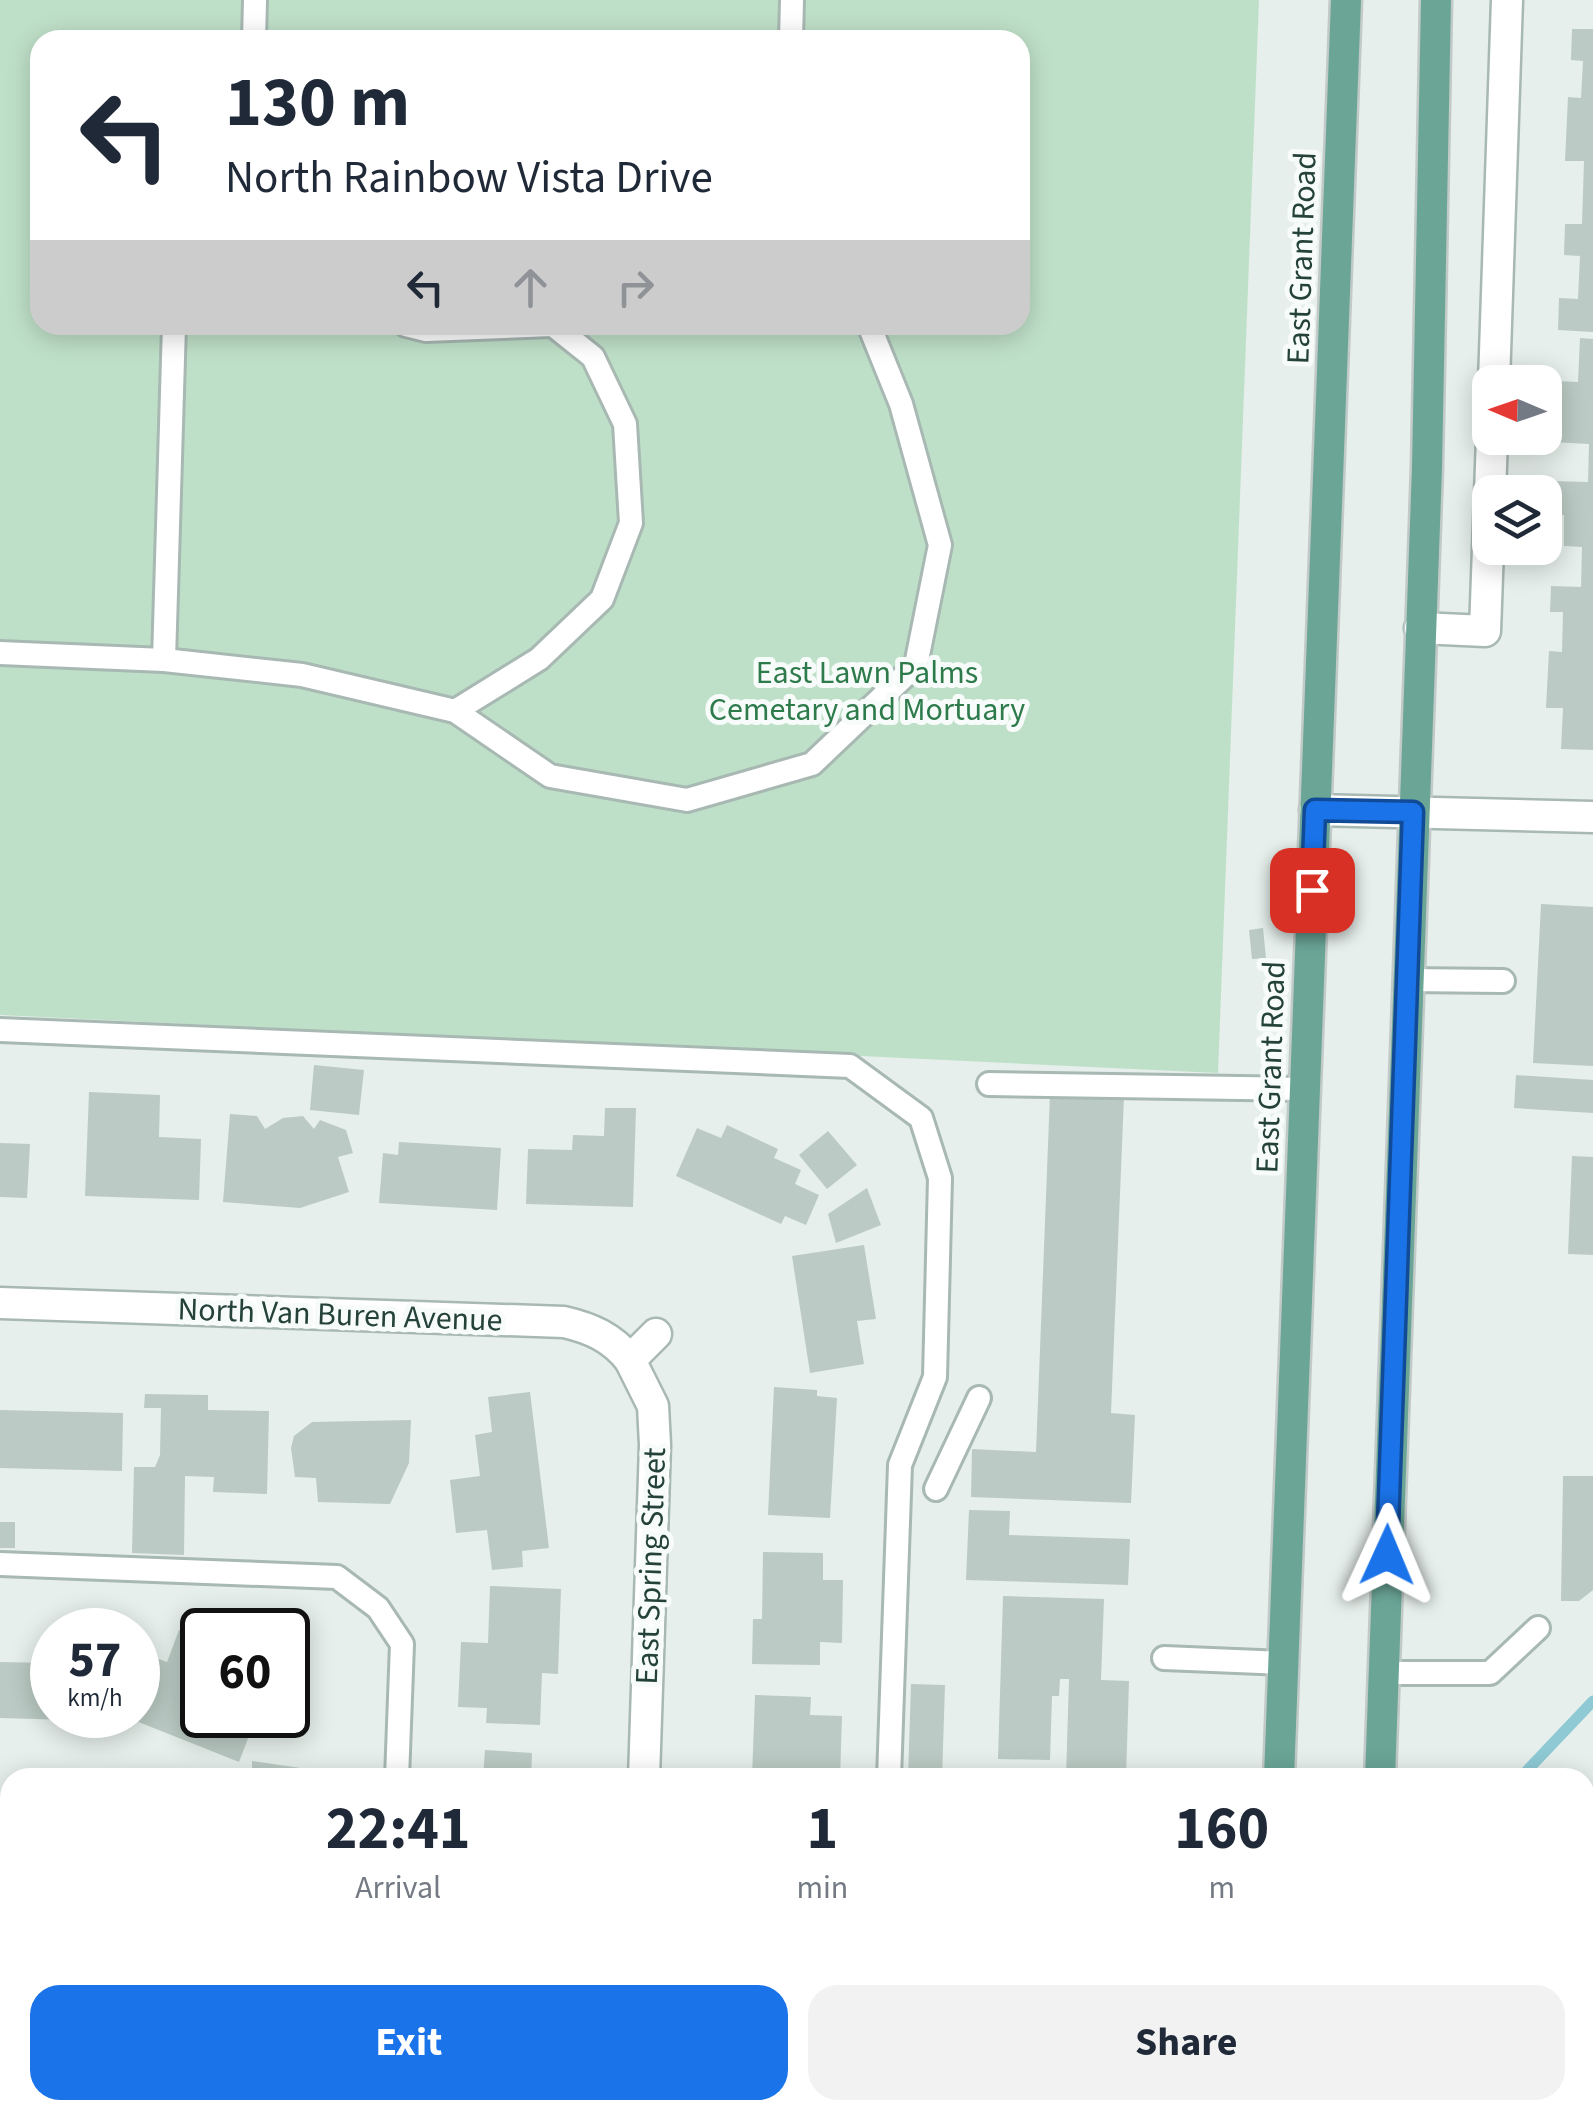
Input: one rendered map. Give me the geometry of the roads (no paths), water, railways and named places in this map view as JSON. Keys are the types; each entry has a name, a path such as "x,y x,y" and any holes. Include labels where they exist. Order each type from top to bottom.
{"main road":[{"name":"East Grant Road","path":"1279,1768 1346,0"},
{"path":"1380,1768 1420,628 1436,0"}],"street":[{"path":"1495,365 1507,0"},
{"path":"1420,628 1485,631 1491,455"},
{"path":"1315,810 1593,818"},
{"name":"North Van Buren Avenue","path":"0,1303 564,1322 592,1328 630,1360"},
{"path":"630,1360 656,1334"},
{"name":"East Spring Street","path":"630,1360 653,1406 644,1768"}],"lane":[{"path":"254,30 255,0"},
{"path":"791,30 792,0"},
{"path":"164,660 174,335"},
{"path":"455,711 539,660 602,599 631,524 625,424 594,356 566,335"},
{"path":"0,653 164,660 302,675 455,711 550,776 687,800 812,764 916,666 940,545 900,404 873,335"},
{"path":"1406,980 1502,981"},
{"path":"0,1030 850,1066 921,1118 940,1178 934,1378 900,1465 889,1768"},
{"path":"990,1084 1304,1089"},
{"path":"936,1489 978,1398"},
{"path":"0,1564 337,1577 378,1608 402,1644 396,1768"},
{"path":"1384,1672 1490,1674 1538,1628"},
{"path":"1164,1658 1283,1663"}],"waterway":[{"path":"1529,1768 1593,1701"}],"park label":[{"name":"East Lawn Palms Cemetary and Mortuary","path":"867,690"}]}
